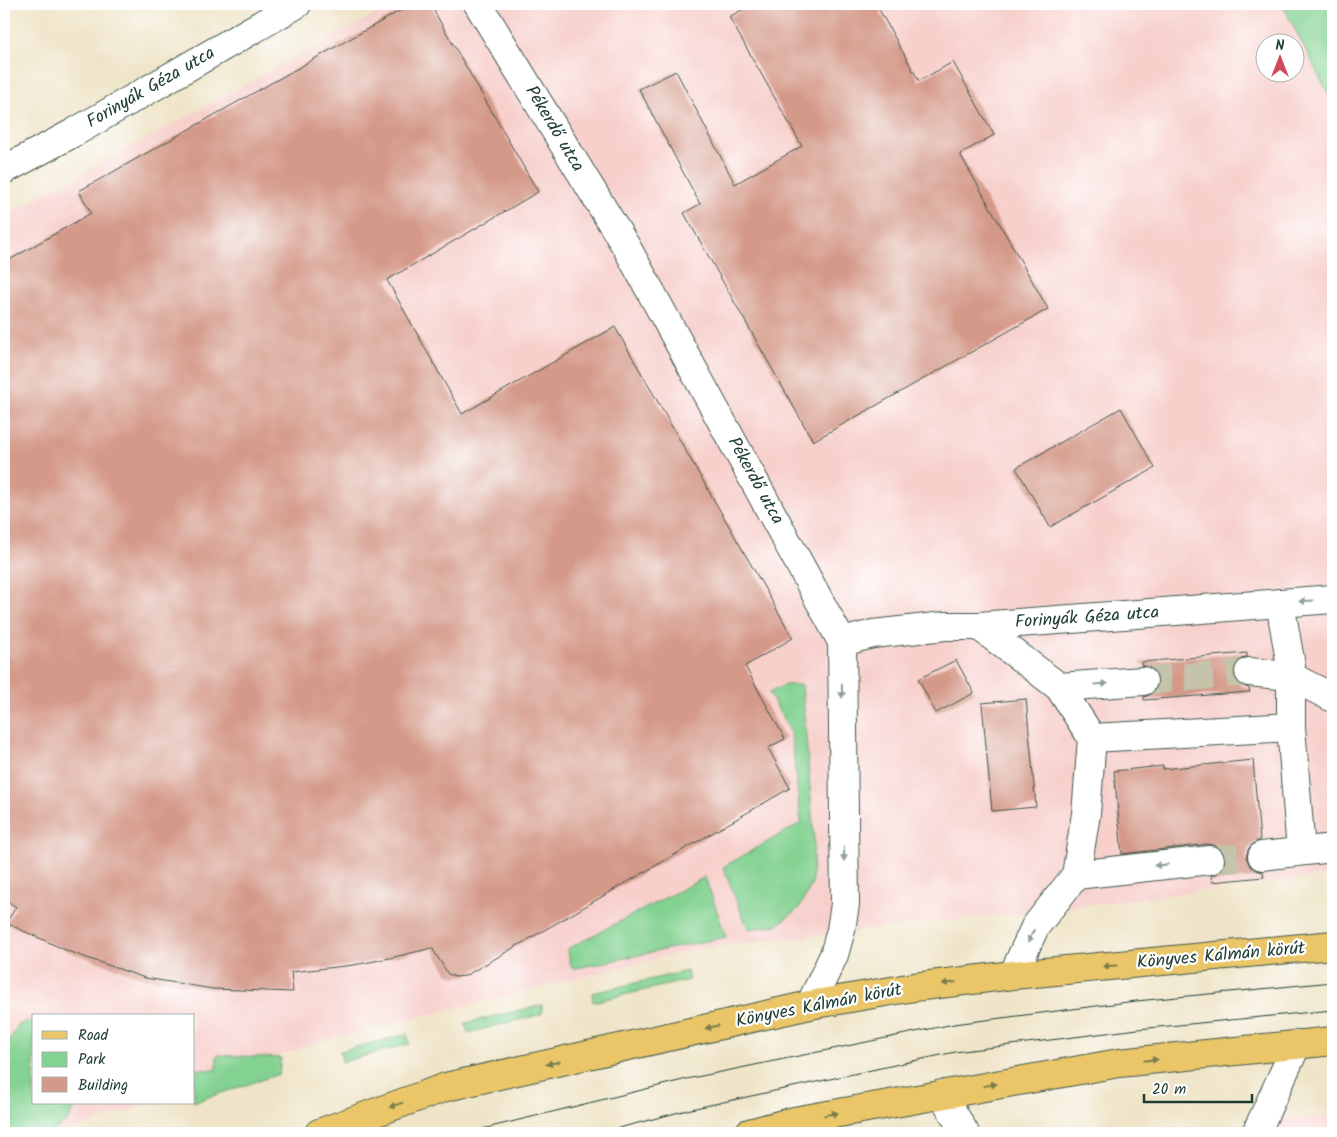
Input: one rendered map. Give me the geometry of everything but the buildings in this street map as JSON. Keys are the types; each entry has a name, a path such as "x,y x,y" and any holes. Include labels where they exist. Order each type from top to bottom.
{"main road":[{"name":"Könyves Kálmán körút","path":"319,1133 446,1086 810,1005 914,987 1013,975 1333,945"},
{"path":"749,1133 794,1121 1119,1063 1333,1041"}],"street":[{"name":"Forinyák Géza utca","path":"4,170 75,132 298,4"},
{"name":"Pékerdő utca","path":"478,4 626,248 842,642 845,904 841,930 834,955 810,1005"},
{"name":"Forinyák Géza utca","path":"842,642 873,634 945,626 979,626 1333,599"},
{"path":"1280,603 1291,666 1291,727 1301,851"},
{"path":"979,626 1059,687 1092,738 1086,814 1076,875 1035,927 1013,975"},
{"path":"1248,672 1290,676 1333,698"},
{"path":"1059,687 1142,681"},
{"path":"1092,738 1291,727"},
{"path":"1262,856 1333,848"},
{"path":"1076,875 1210,860"},
{"path":"1256,1133 1297,1044"},
{"path":"942,1094 965,1133"}],"shaded area":[{"path":"394,4 1282,4 1296,32 1254,32 1254,82 1304,82 1304,47 1333,103 1333,875 1011,914 696,949 317,1042 195,1087 195,1014 32,1014 32,1104 146,1104 63,1133 4,1133 4,216"},
{"path":"1333,1115 1333,1133 1182,1133 1291,1118"}],"green space":[{"path":"1282,4 1333,4 1333,103 1304,47 1304,32 1296,32"},
{"path":"784,685 802,685 814,839 812,884 799,908 777,925 748,929 723,867 801,823 791,733 769,693"},
{"path":"705,877 726,937 572,969 567,949"},
{"path":"687,971 689,980 593,1002 592,993"},
{"path":"542,1005 542,1014 468,1033 465,1023"},
{"path":"32,1021 32,1104 77,1104 67,1121 51,1133 4,1133 4,1050 18,1025"},
{"path":"407,1034 409,1044 342,1062 340,1051"},
{"path":"217,1055 281,1058 279,1074 195,1102 195,1069 216,1070"}],"tunnel":[{"path":"1143,681 1249,672"},
{"path":"1210,860 1262,856"}],"tram line":[{"path":"466,1133 687,1079 954,1024 1136,1001 1333,982"},
{"path":"600,1133 691,1109 955,1052 1138,1029 1333,1010"}]}
